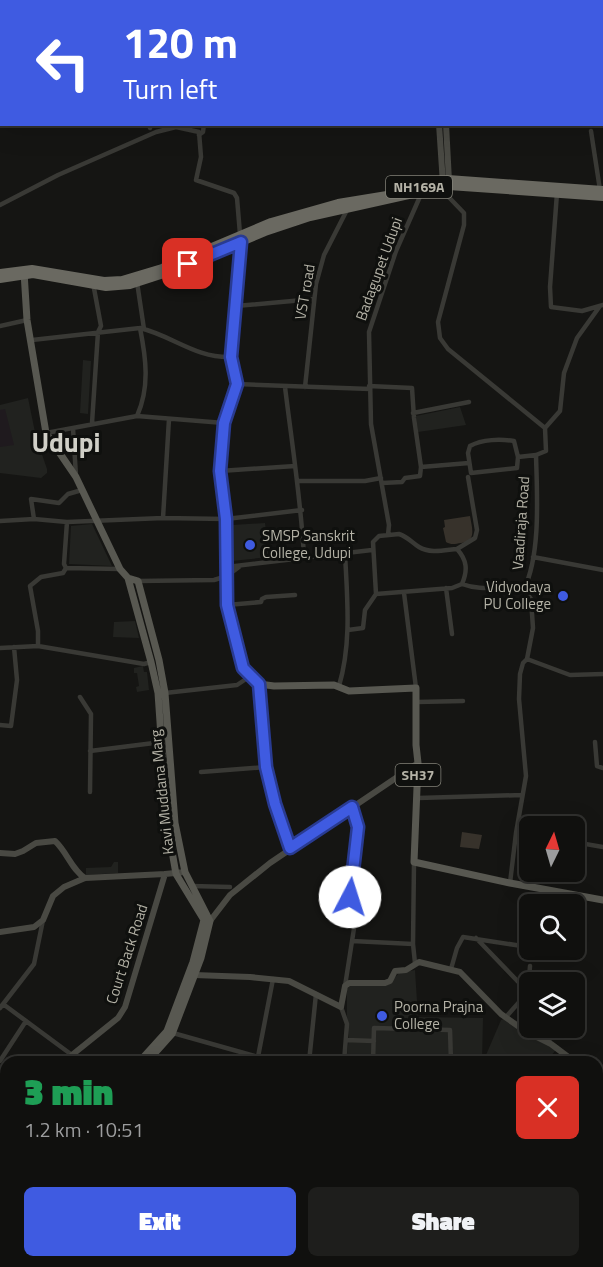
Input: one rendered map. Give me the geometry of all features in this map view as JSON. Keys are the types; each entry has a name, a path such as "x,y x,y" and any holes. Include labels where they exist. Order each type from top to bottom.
{"highway":[{"name":"NH169A","path":"0,279 40,269 93,282 136,279 240,238 271,222 338,203 445,184 602,192"},
{"name":"NH169A","path":"240,238 348,207 397,199 445,184 557,193 602,192"},
{"name":"NH169A","path":"0,273 24,272"}],"main road":[{"path":"240,238 231,357 237,384 224,423 220,471 226,519 227,605 243,668 249,677 259,684 297,687 339,686 349,691 416,688"},
{"path":"24,272 27,320 46,433"},
{"name":"Kavi Muddana Marg","path":"46,433 76,477 120,569 128,578 152,662 158,693 167,823 176,873 207,921"},
{"name":"Kavi Muddana Marg","path":"128,578 138,582 159,660 165,693 176,823 184,872 207,921"},
{"name":"SH37","path":"414,862 418,798 416,688"},
{"path":"414,862 603,900"},
{"path":"152,1056 173,1033 194,975 207,921"},
{"path":"144,1056 167,1031 207,921"}],"street":[{"path":"199,135 203,132 204,126"},
{"path":"439,126 445,184 464,213 464,225 438,322 440,338 448,349 545,428 560,411 564,373 577,338 602,305"},
{"path":"445,184 446,126"},
{"path":"0,205 58,175 156,132 176,128 194,130 199,135 201,157 196,180 234,193 237,198 240,238"},
{"path":"591,131 602,192"},
{"name":"Badagupet Udupi","path":"388,535 389,525 371,424 369,332 396,251 422,192"},
{"path":"557,193 550,287 551,307 582,311 602,305"},
{"name":"VST road","path":"305,387 316,284 324,255 348,207"},
{"path":"136,279 147,367 142,404 137,416"},
{"path":"92,423 98,332 101,326 93,282"},
{"path":"236,306 314,299"},
{"path":"0,326 27,320"},
{"path":"32,339 142,329 153,331 195,352 217,358 231,357"},
{"path":"237,384 285,387 412,388 413,413 424,466 420,476 405,478 402,482 299,481"},
{"path":"285,387 299,481 304,557"},
{"path":"413,413 469,402"},
{"path":"46,433 137,416 224,423"},
{"path":"163,518 169,419"},
{"path":"73,428 76,477"},
{"name":"Vaadiraja Road","path":"510,883 521,795 526,776 519,699 520,674 527,658 533,628 531,598 524,589 533,556 537,494 536,455 546,451 545,428"},
{"path":"514,441 518,457 517,468 475,474 471,473 469,463 470,446 475,443 514,441"},
{"path":"518,457 536,455"},
{"path":"424,466 469,463"},
{"path":"220,471 295,466"},
{"path":"348,630 363,628 364,610 376,594 372,550 373,542 379,536 399,534 409,537 414,544 426,550 457,549 475,538 477,530 468,477"},
{"path":"34,519 31,499 59,503 68,494 82,490"},
{"path":"0,521 226,519 302,510"},
{"path":"66,568 64,564 67,522"},
{"path":"457,549 464,556 466,566 462,584"},
{"path":"227,567 372,550"},
{"path":"339,686 345,665 348,630 345,553"},
{"path":"533,556 603,570"},
{"path":"138,582 214,580 227,576 242,565"},
{"path":"66,568 120,569"},
{"path":"38,646 38,631 30,586 41,577 63,573 66,568"},
{"path":"376,594 405,593 462,584 475,589 509,586 524,589"},
{"path":"446,588 452,634"},
{"path":"405,593 416,688"},
{"path":"227,605 261,602 266,597 295,595"},
{"path":"0,648 38,646 144,664 152,662"},
{"path":"0,725 11,726 16,680 14,647"},
{"path":"527,658 570,675 603,674"},
{"path":"165,693 237,685 249,677"},
{"path":"259,684 266,767 275,804 290,848"},
{"path":"80,697 91,714 90,792"},
{"path":"417,702 464,701"},
{"path":"90,752 162,742"},
{"path":"595,742 597,766 603,768"},
{"path":"207,921 230,895 290,848 418,763"},
{"path":"201,772 266,767"},
{"path":"418,798 521,795"},
{"path":"345,1056 347,1024 341,1007 355,922 348,917 358,827 352,807"},
{"path":"0,853 15,854 36,843 55,841 63,848 78,874 85,878"},
{"path":"585,845 603,847"},
{"path":"414,862 413,944 415,963"},
{"path":"69,1056 26,1021 2,1006 33,964 43,920 54,896 64,886 85,878 184,872"},
{"name":"Court Back Road","path":"76,1056 118,1018 125,1007 165,874"},
{"path":"192,886 230,887"},
{"path":"0,932 34,927 43,920"},
{"path":"451,969 461,939 468,936 519,945"},
{"path":"476,938 519,983"},
{"path":"352,941 413,944"},
{"path":"345,987 354,982 385,983 390,981 395,971 406,970 415,963 423,962 451,969 463,975 506,1017 566,1056"},
{"path":"530,966 530,972"},
{"path":"194,975 289,981 341,1007"},
{"path":"259,1056 273,979"},
{"path":"310,1056 316,994"},
{"path":"506,1017 519,1003"},
{"path":"3,1056 26,1021"},
{"path":"373,1056 374,1028 450,1030 451,1056"},
{"path":"173,1033 245,1056"},
{"path":"548,1043 550,1038"},
{"path":"346,1040 374,1041"}],"shaded area":[{"path":"83,360 91,361 88,414 80,413"},
{"path":"28,398 36,437 47,469 47,473 41,478 0,473 0,405"},
{"path":"460,407 466,425 418,432 416,416"},
{"path":"5,409 14,445 0,447 0,410"},
{"path":"470,516 472,533 469,540 455,544 446,542 444,520"},
{"name":"SMSP Sanskrit College, Udupi","path":"265,523 269,557 232,561 233,525"},
{"path":"92,524 112,566 69,564 71,526"},
{"path":"135,621 139,638 113,637 114,622"},
{"path":"143,666 144,672 147,672 149,690 137,692 136,687 139,686 134,668"},
{"path":"462,832 482,835 479,849 460,847"},
{"path":"114,862 118,862 118,873 86,875 86,868 111,867"},
{"name":"Poorna Prajna College","path":"415,970 418,1017 483,1018 482,1056 347,1056 349,1037 347,989 351,985 388,985 399,973"},
{"path":"508,1017 519,1023 519,1038 545,1038 559,1046 551,1056 486,1056 501,1020"}],"place":[{"name":"SMSP Sanskrit College, Udupi","path":"250,545"},
{"name":"Vidyodaya PU College","path":"563,596"},
{"name":"Poorna Prajna College","path":"382,1016"}],"district":[{"name":"Udupi","path":"66,443"}],"route":[{"path":"188,264 241,242 231,357 237,384 224,423 220,471 226,519 227,605 243,668 249,677 259,684 266,767 275,804 290,848 352,807 358,827 350,897"}]}
